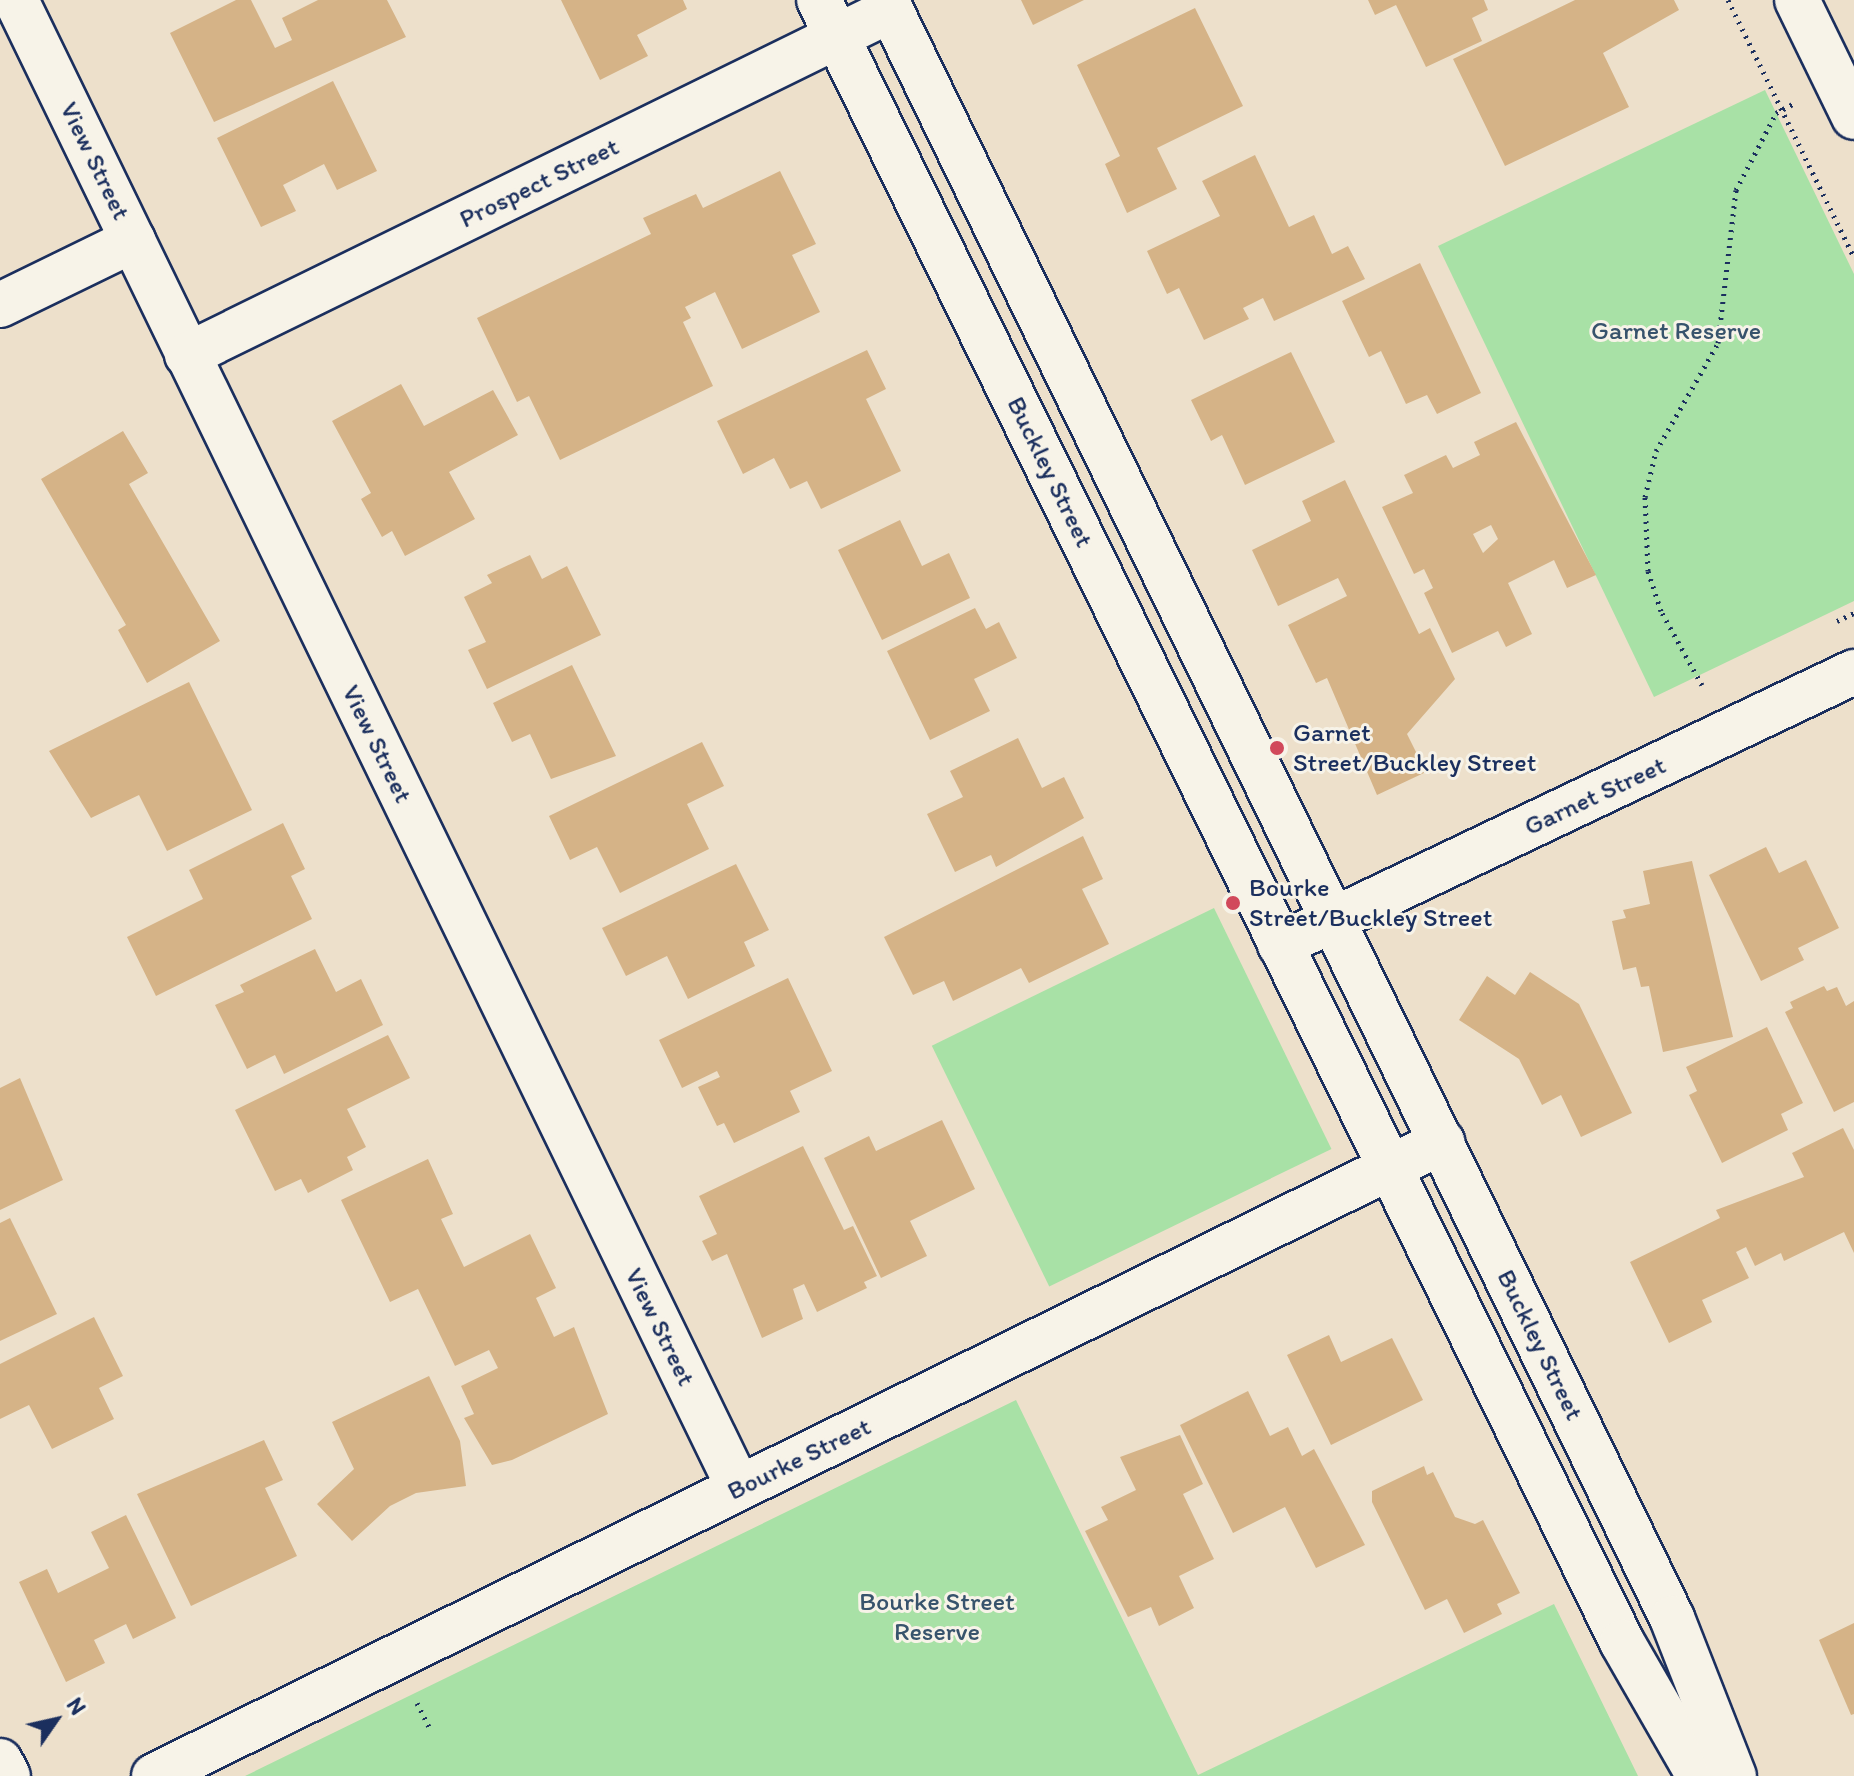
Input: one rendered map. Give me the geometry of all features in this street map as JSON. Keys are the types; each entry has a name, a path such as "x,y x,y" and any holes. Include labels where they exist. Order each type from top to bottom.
{"street":[{"name":"View Street","path":"16,0 739,1488"},
{"path":"1797,0 1846,99"},
{"name":"Prospect Street","path":"187,355 828,18 888,5"},
{"name":"Buckley Street","path":"888,5 1335,918 1672,1618 1734,1776"},
{"name":"Buckley Street","path":"828,18 1622,1642 1699,1776"},
{"path":"0,305 133,240"},
{"name":"Garnet Street","path":"1335,918 1854,672"},
{"path":"1280,945 1335,918"},
{"name":"Bourke Street","path":"154,1776 1442,1142"},
{"path":"0,1761 8,1776"}],"path":[{"path":"1728,0 1854,257"},
{"path":"1782,110 1846,99"},
{"path":"1712,680 1698,687 1661,611 1648,571 1645,497 1656,451 1718,343 1736,190 1782,110"},
{"path":"1826,626 1854,613"},
{"path":"409,1687 429,1727"}],"green space":[{"name":"Garnet Reserve","path":"1765,90 1854,274 1854,601 1654,697 1438,246"},
{"path":"1214,908 1331,1149 1049,1287 932,1046"},
{"name":"Bourke Street Reserve","path":"1016,1400 1198,1775 1554,1604 1638,1776 245,1776"}],"building":[{"path":"236,0 251,0 275,48 292,40 282,18 318,0 387,0 406,37 214,122 170,33"},
{"path":"561,0 683,0 687,9 637,35 648,56 600,80"},
{"path":"1021,0 1084,0 1033,25"},
{"path":"1368,0 1484,0 1488,10 1472,18 1482,41 1426,67 1396,5 1375,15"},
{"path":"1575,0 1674,0 1679,10 1603,53 1629,107 1505,166 1453,59"},
{"path":"1195,8 1243,106 1157,148 1177,189 1127,213 1105,164 1120,156 1077,65"},
{"path":"333,81 377,171 337,190 324,164 283,185 296,211 261,227 217,138"},
{"path":"1255,155 1289,227 1314,215 1332,254 1348,246 1365,279 1274,321 1263,298 1243,308 1249,319 1204,340 1179,288 1167,294 1147,251 1220,216 1202,181"},
{"path":"780,171 816,244 792,255 820,312 742,349 715,292 685,307 691,318 683,322 713,386 560,460 529,396 517,402 477,318 651,234 643,218 696,194 703,208"},
{"path":"1420,263 1481,393 1437,414 1427,395 1406,404 1381,351 1369,357 1342,301"},
{"path":"867,350 886,389 866,399 901,471 821,509 807,481 790,489 774,458 743,474 717,421"},
{"path":"1291,352 1335,442 1245,485 1222,435 1211,441 1191,400"},
{"path":"401,384 424,426 493,390 518,435 449,472 475,519 405,556 392,531 382,537 361,499 371,493 332,421"},
{"path":"1516,422 1596,575 1567,588 1554,560 1508,583 1532,634 1506,647 1498,631 1452,653 1424,593 1433,588 1424,569 1414,574 1382,507 1413,493 1404,475 1446,455 1453,468 1480,455 1474,442","holes":["1491,525 1498,539 1483,553 1473,534"]},
{"path":"123,431 148,473 129,484 220,641 147,683 118,630 126,625 41,479"},
{"path":"1345,480 1419,634 1430,628 1455,679 1407,734 1426,772 1377,795 1327,678 1316,683 1288,625 1347,596 1338,578 1278,606 1252,550 1311,521 1302,501"},
{"path":"900,520 922,566 949,553 970,598 882,640 838,550"},
{"path":"530,555 542,579 567,566 601,635 487,689 468,650 486,642 464,597 492,583 487,575"},
{"path":"975,608 986,629 999,622 1017,658 974,679 990,711 930,740 887,651"},
{"path":"572,665 616,756 551,779 530,734 512,742 493,703"},
{"path":"189,682 252,810 167,851 139,795 91,818 49,751"},
{"path":"1018,738 1042,788 1064,777 1084,818 996,867 991,855 955,872 927,814 963,797 950,771"},
{"path":"702,742 724,786 687,804 709,849 620,893 597,847 570,860 549,816"},
{"path":"283,823 305,869 291,876 312,919 156,996 127,937 203,899 189,870"},
{"path":"1083,836 1103,879 1082,889 1109,944 1029,983 1021,968 953,1001 944,981 913,995 884,937"},
{"path":"1766,847 1779,873 1806,860 1839,928 1798,948 1804,960 1761,981 1709,875"},
{"path":"1692,861 1733,1037 1663,1052 1649,986 1641,987 1636,967 1623,970 1612,921 1626,918 1623,910 1650,904 1643,871"},
{"path":"736,864 769,930 744,942 755,966 688,999 667,956 626,976 602,928"},
{"path":"315,949 336,992 361,979 383,1025 284,1074 275,1055 247,1069 215,1005 244,992 240,985"},
{"path":"1530,972 1579,1004 1632,1113 1581,1137 1561,1095 1542,1105 1519,1059 1459,1020 1487,976 1515,995"},
{"path":"788,978 832,1071 790,1091 800,1112 734,1143 724,1123 717,1126 698,1087 720,1077 717,1071 682,1088 659,1040"},
{"path":"1824,986 1827,991 1837,987 1846,1006 1854,1001 1854,1102 1834,1112 1785,1012 1793,1008 1790,1002"},
{"path":"1767,1027 1803,1103 1781,1114 1788,1130 1722,1163 1689,1095 1697,1091 1686,1067"},
{"path":"388,1035 410,1078 347,1109 366,1147 347,1157 353,1170 308,1193 301,1179 275,1191 235,1110"},
{"path":"20,1078 63,1180 0,1210 0,1088"},
{"path":"942,1120 975,1189 910,1221 927,1256 881,1278 824,1158 869,1136 876,1151"},
{"path":"1843,1128 1854,1150 1854,1253 1844,1232 1784,1261 1781,1253 1755,1266 1746,1247 1736,1252 1749,1278 1702,1300 1712,1322 1669,1343 1630,1262 1720,1218 1716,1210 1804,1177 1792,1153"},
{"path":"803,1146 844,1230 853,1226 877,1276 864,1282 867,1288 817,1312 804,1284 793,1289 803,1319 762,1338 727,1254 712,1261 702,1241 717,1234 699,1196"},
{"path":"428,1159 453,1214 441,1219 464,1267 530,1234 556,1288 536,1298 554,1337 574,1327 608,1414 512,1460 492,1465 464,1418 474,1414 461,1386 498,1368 489,1350 455,1366 418,1289 390,1302 341,1200"},
{"path":"10,1218 57,1314 0,1341 0,1223"},
{"path":"94,1317 123,1376 99,1388 114,1419 52,1449 29,1405 0,1419 0,1364"},
{"path":"1329,1335 1341,1362 1392,1338 1423,1400 1331,1445 1287,1355"},
{"path":"429,1376 460,1441 466,1486 416,1493 390,1506 352,1541 317,1504 354,1469 332,1422"},
{"path":"1248,1391 1270,1436 1288,1427 1302,1456 1314,1449 1365,1545 1316,1568 1285,1507 1233,1533 1180,1425"},
{"path":"1180,1435 1203,1484 1183,1494 1214,1559 1179,1576 1194,1608 1159,1626 1151,1607 1128,1617 1085,1531 1108,1520 1101,1507 1136,1490 1120,1457"},
{"path":"264,1440 283,1480 265,1488 297,1556 191,1606 137,1494"},
{"path":"1424,1466 1427,1475 1433,1472 1455,1517 1475,1524 1483,1520 1520,1593 1497,1604 1502,1614 1464,1633 1447,1599 1425,1610 1372,1502 1372,1491"},
{"path":"126,1515 176,1618 133,1639 126,1624 94,1640 105,1663 66,1682 19,1582 47,1569 58,1593 109,1568 91,1532"},
{"path":"1854,1623 1854,1714 1851,1715 1819,1640"}],"place":[{"name":"Garnet Street/Buckley Street","path":"1277,748"},
{"name":"Bourke Street/Buckley Street","path":"1233,903"}]}
